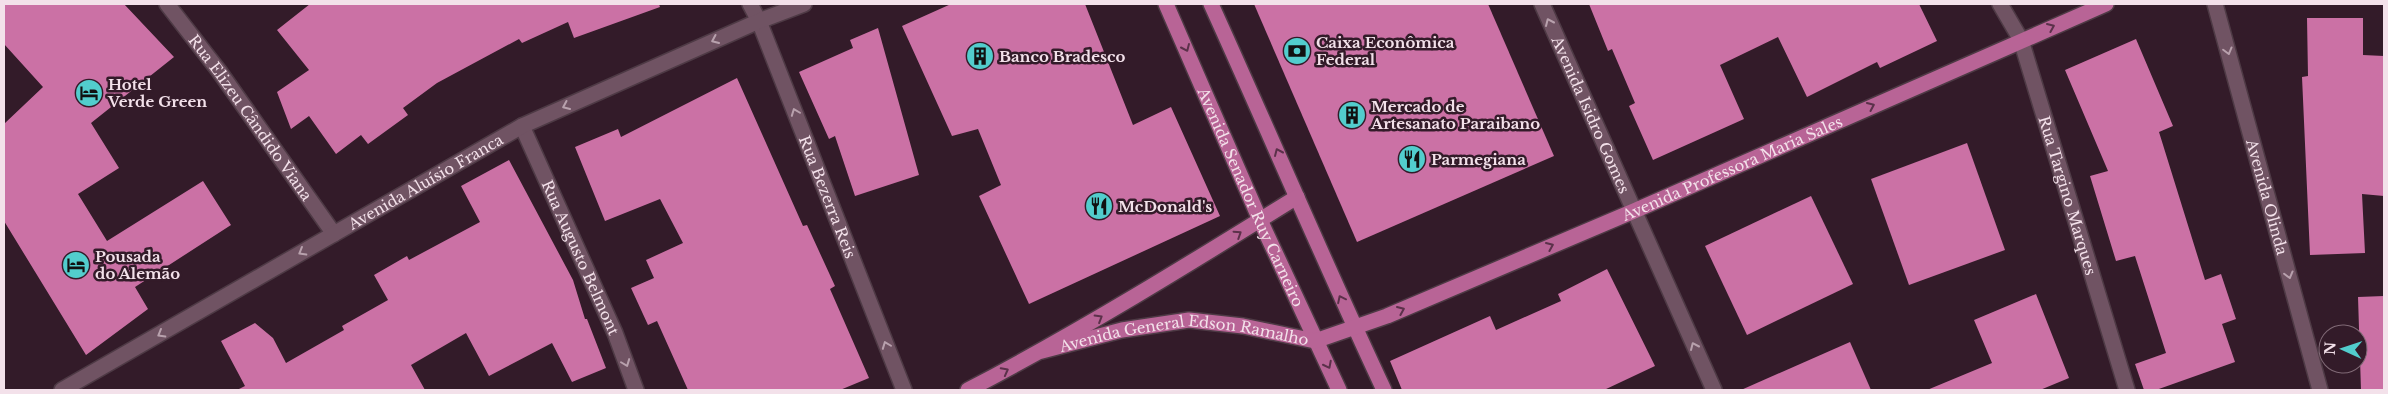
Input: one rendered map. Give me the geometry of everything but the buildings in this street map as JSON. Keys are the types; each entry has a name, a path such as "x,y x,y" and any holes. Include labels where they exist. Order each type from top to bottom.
{"main road":[{"name":"Avenida Senador Ruy Carneiro","path":"1166,4 1260,220 1339,390"},
{"path":"1211,4 1384,390"},
{"name":"Avenida Professora Maria Sales","path":"1355,327 1634,211 2106,4"},
{"name":"Avenida General Edson Ramalho","path":"968,390 1042,351 1297,197"},
{"name":"Avenida General Edson Ramalho","path":"1042,351 1122,330 1189,320 1243,326 1316,341 1355,327"}],"street":[{"name":"Rua Elizeu Cândido Viana","path":"167,4 219,71 334,234"},
{"name":"Rua Bezerra Reis","path":"750,4 759,21 904,390"},
{"name":"Avenida Aluísio Franca","path":"62,390 522,126 759,21 804,4"},
{"name":"Avenida Isidro Gomes","path":"1542,4 1714,390"},
{"name":"Rua Targino Marques","path":"2000,4 2021,40 2127,390"},
{"name":"Avenida Olinda","path":"2215,4 2320,390"},
{"name":"Rua Augusto Belmont","path":"522,126 615,333 636,390"}],"place":[{"name":"Caixa Econômica Federal","path":"1297,51"},
{"name":"Banco Bradesco","path":"980,56"},
{"name":"Hotel Verde Green","path":"89,93"},
{"name":"Mercado de Artesanato Paraibano","path":"1352,115"},
{"name":"Parmegiana","path":"1412,159"},
{"name":"McDonald's","path":"1099,206"},
{"name":"Pousada do Alemão","path":"76,265"}]}
